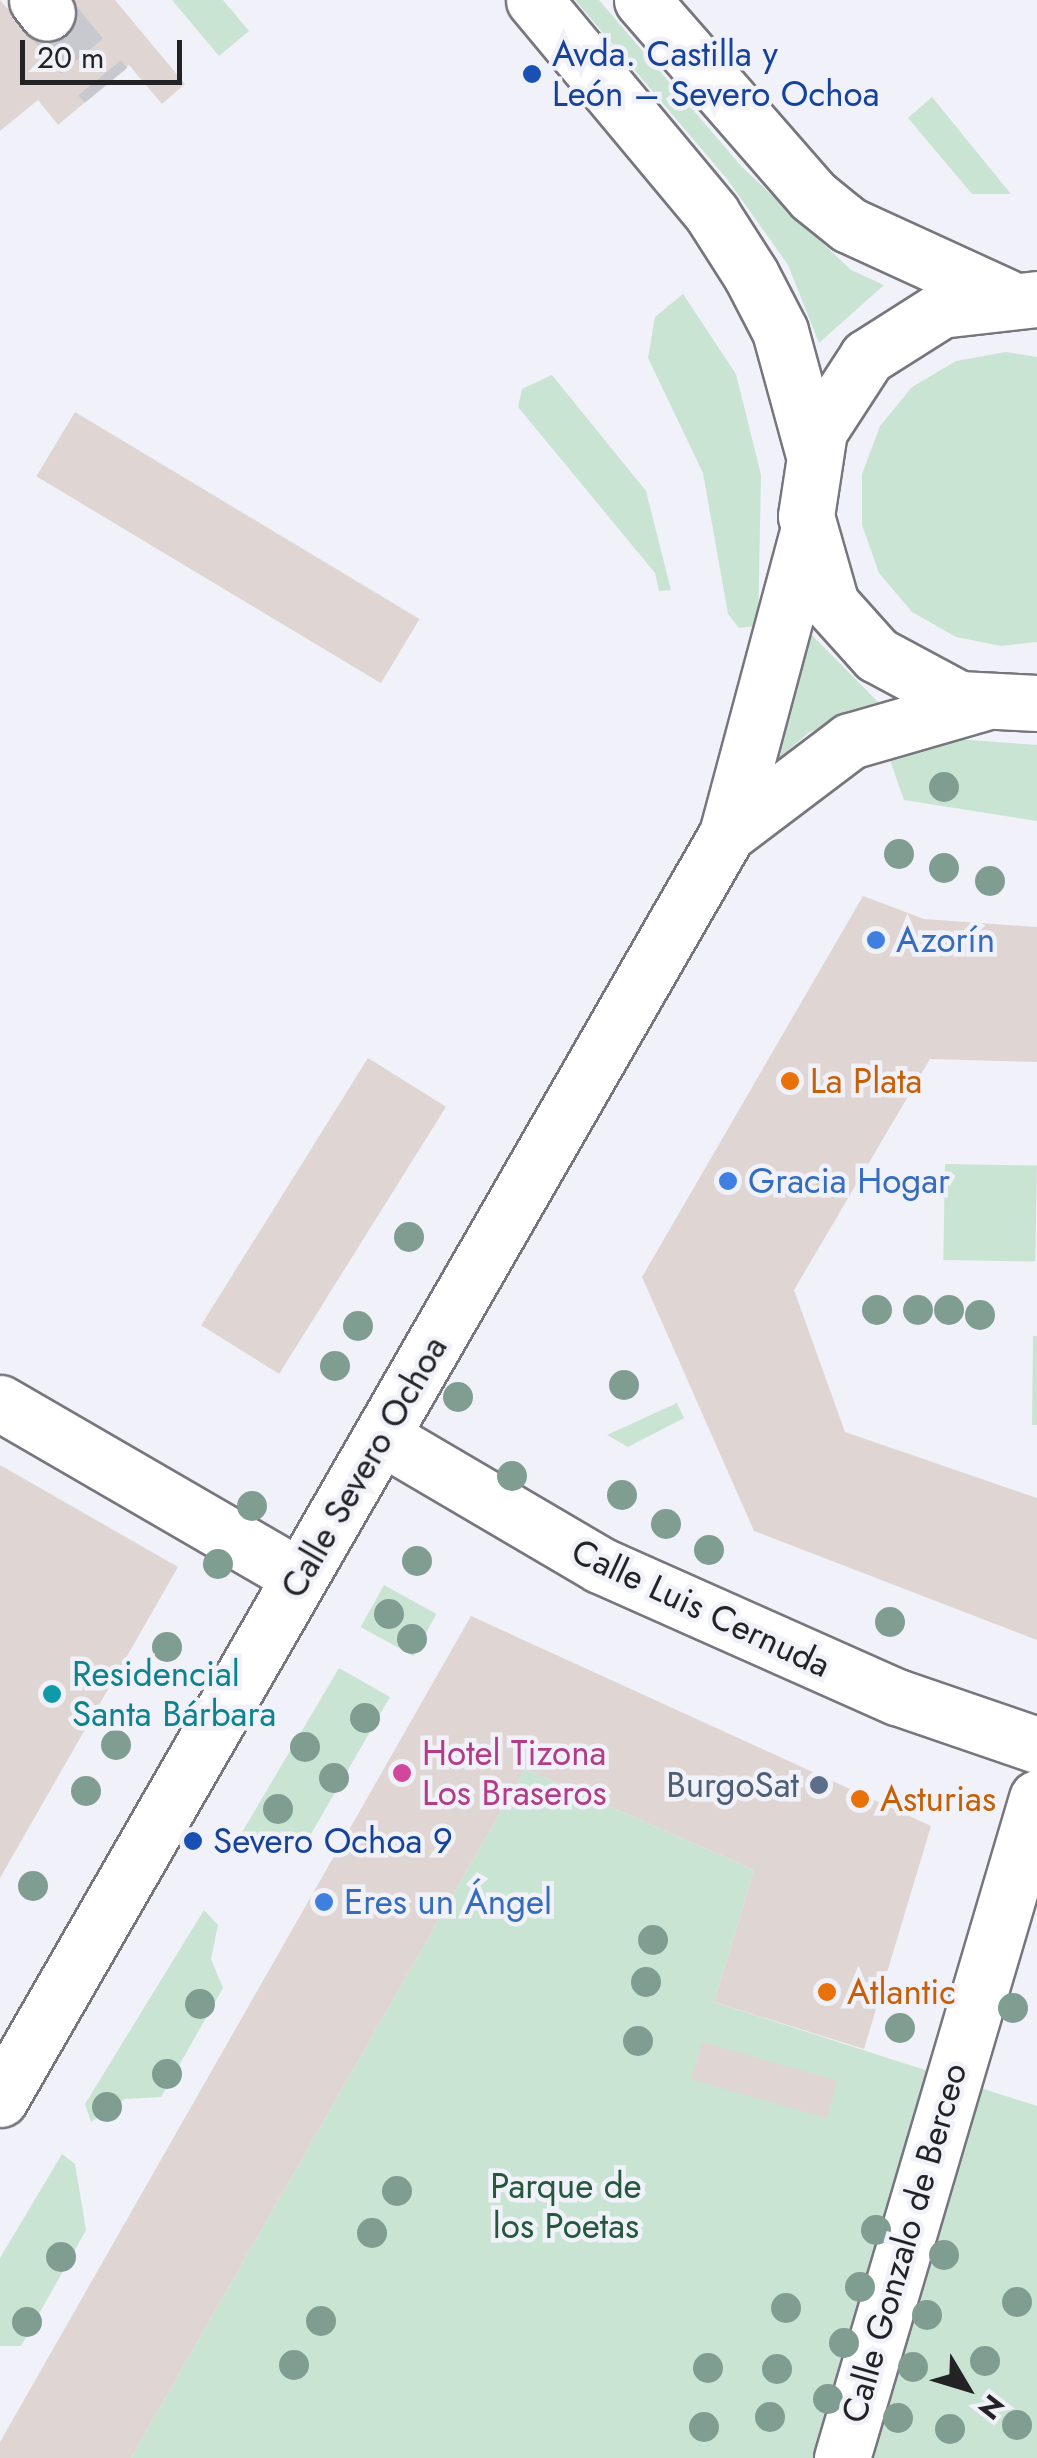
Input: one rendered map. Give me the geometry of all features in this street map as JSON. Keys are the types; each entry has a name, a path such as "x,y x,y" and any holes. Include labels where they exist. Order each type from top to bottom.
{"street":[{"path":"534,0 752,275 780,331 813,452"},
{"path":"642,0 825,206 1022,298"},
{"path":"1022,298 941,310 884,342 839,391 813,452 807,536 830,604 859,641 915,682 982,703 1037,703"},
{"name":"Calle Severo Ochoa","path":"0,2099 726,834 807,536"},
{"name":"Calle Severo Ochoa","path":"726,834 850,741 982,703"},
{"path":"0,1403 299,1576"},
{"name":"Calle Luis Cernuda","path":"382,1437 600,1565 896,1697 1037,1745"},
{"name":"Calle Gonzalo de Berceo","path":"842,2458 928,2150 1037,1798"}],"green space":[{"path":"172,0 223,0 249,31 219,56"},
{"path":"575,0 599,0 742,167 851,270 884,285 819,343 788,265 727,179"},
{"path":"932,97 1011,194 972,194 908,118"},
{"path":"683,294 736,374 761,475 758,626 739,628 728,614 703,473 648,358 655,317"},
{"path":"1006,352 1037,357 1037,642 1001,646 956,637 912,612 879,573 862,525 862,474 880,426 912,387 956,361"},
{"path":"552,375 646,491 671,590 659,591 655,573 518,407 522,389"},
{"path":"808,631 879,703 808,733 757,778"},
{"path":"942,738 1037,745 1037,821 904,800 886,749"},
{"path":"945,1164 1037,1166 1035,1262 943,1260"},
{"path":"1033,1336 1037,1336 1037,1425 1032,1425"},
{"path":"677,1403 684,1418 628,1447 607,1435"},
{"path":"384,1585 436,1614 413,1656 361,1627"},
{"path":"339,1668 390,1697 307,1841 259,1847 241,1834"},
{"name":"Parque de los Poetas","path":"525,1769 754,1870 714,2002 1037,2106 1037,2458 131,2458"},
{"path":"204,1910 218,1925 211,1959 223,1988 161,2097 125,2099 91,2122 85,2104"},
{"path":"62,2154 75,2164 86,2230 21,2346 0,2346 0,2258"}],"building":[{"path":"0,0 27,30 62,0 115,0 185,84 162,104 129,65 58,125 38,100 0,131"},
{"path":"75,412 420,619 381,683 36,476"},
{"path":"863,896 924,919 1037,927 1037,1062 930,1059 794,1290 845,1432 1037,1498 1037,1640 754,1531 642,1277"},
{"path":"368,1058 446,1107 279,1374 201,1325"},
{"name":"Residencial Santa Bárbara","path":"0,1465 178,1567 0,1878"},
{"path":"471,1616 931,1826 864,2049 714,2002 754,1870 525,1769 131,2458 0,2458 0,2442"},
{"path":"702,2042 838,2081 827,2118 691,2079"}],"tunnel":[{"path":"47,13 106,85"}],"place":[{"name":"Avda. Castilla y León – Severo Ochoa","path":"532,74"},
{"name":"Azorín","path":"876,940"},
{"name":"La Plata","path":"790,1081"},
{"name":"Gracia Hogar","path":"728,1181"},
{"name":"Residencial Santa Bárbara","path":"52,1694"},
{"name":"Hotel Tizona Los Braseros","path":"402,1773"},
{"name":"BurgoSat","path":"819,1785"},
{"name":"Asturias","path":"860,1799"},
{"name":"Severo Ochoa 9","path":"193,1841"},
{"name":"Eres un Ángel","path":"324,1902"},
{"name":"Atlantic","path":"827,1992"}]}
